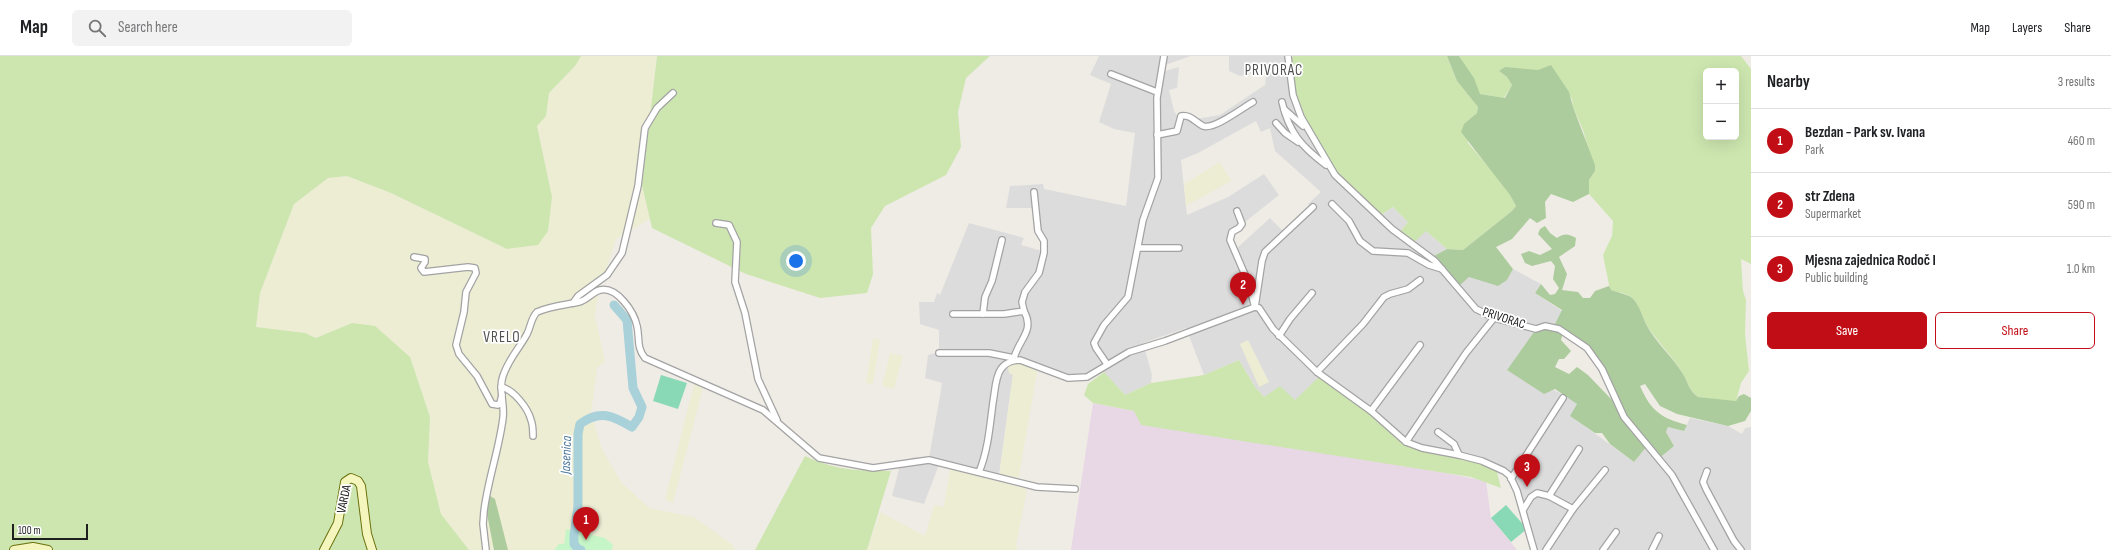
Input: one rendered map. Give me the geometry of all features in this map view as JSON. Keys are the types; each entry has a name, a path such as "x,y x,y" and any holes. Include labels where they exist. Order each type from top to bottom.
{"street":[{"path":"1107,364 1096,348 1094,342 1104,325 1128,297 1144,220 1158,178 1158,92 1164,56"},
{"name":"PRIVORAC","path":"1288,56 1294,95 1306,128 1330,168 1378,217 1429,256 1444,270 1476,308 1494,318 1536,328 1545,326 1559,329 1586,348 1605,374 1624,417 1672,475 1714,550"},
{"path":"1111,74 1158,92"},
{"path":"573,303 578,296 607,275 622,253 638,186 645,128 657,108 673,93"},
{"path":"1158,135 1176,131 1179,118 1183,115 1187,115 1202,125 1211,127 1253,102"},
{"path":"1282,102 1283,109 1298,142"},
{"path":"1283,109 1306,128"},
{"path":"1276,123 1284,133 1298,142 1330,168"},
{"path":"979,472 986,444 998,374 1004,365 1014,359 1028,328 1028,319 1024,312 1022,302 1025,292 1039,273 1044,253 1044,240 1038,231 1034,192"},
{"path":"1332,204 1349,221 1360,241 1373,251 1408,253 1429,265 1444,270"},
{"path":"1255,307 1262,261 1265,252 1313,207"},
{"path":"1237,211 1242,224 1240,228 1232,232 1230,240 1249,284 1255,307 1259,308 1268,324 1317,372 1370,411 1406,442 1422,448 1459,455 1497,467 1504,471 1511,479 1523,510 1534,550"},
{"path":"716,223 729,225 737,242 735,282 745,313 758,378 779,423"},
{"path":"983,314 985,297 992,281 1002,240"},
{"path":"1138,248 1179,248"},
{"path":"414,257 425,259 426,262 421,268 424,272 468,267 476,268 476,273 466,292 464,312 456,345 459,354 477,376 492,404 498,405 502,394"},
{"path":"1317,372 1362,324 1384,297 1408,289 1420,280"},
{"path":"486,550 483,524 484,511 501,433 504,401 501,387 502,376 514,352 528,333 535,314 544,309 582,301 600,290 613,292 635,320 639,349 645,358 753,404 779,423 813,454 827,460 873,468 928,460 1047,489 1075,489"},
{"path":"1279,336 1290,319 1312,293"},
{"path":"940,353 989,353 1026,362 1073,379 1094,374 1107,364 1129,352 1165,341 1255,307"},
{"path":"953,314 1004,314 1024,312"},
{"path":"1406,442 1458,365 1494,318"},
{"path":"1370,411 1420,345"},
{"path":"501,387 506,388 513,394 526,410 531,420 533,436"},
{"path":"1511,479 1563,398"},
{"path":"1438,432 1454,444 1459,455"},
{"path":"1549,496 1579,448"},
{"path":"1546,550 1573,509 1605,470"},
{"path":"1708,471 1703,482 1726,528 1741,550"},
{"name":"VARDA","path":"324,550 338,523 345,482 351,478 358,481 361,486 364,517 372,550"},
{"path":"1523,510 1535,494 1541,493 1573,509"},
{"path":"1603,550 1616,532"},
{"path":"1652,550 1659,536"},
{"path":"14,550 33,547 48,550"}],"shaded area":[{"path":"1099,56 1191,56 1159,67 1158,73 1179,67 1177,88 1169,90 1174,111 1179,118 1184,112 1196,119 1220,115 1265,85 1267,69 1240,76 1229,71 1229,56 1288,56 1379,217 1393,207 1408,222 1399,233 1426,231 1447,249 1432,257 1482,264 1507,280 1513,269 1541,284 1535,293 1562,311 1553,328 1536,329 1507,370 1569,397 1577,404 1571,416 1634,462 1647,445 1674,446 1666,432 1668,427 1684,431 1690,418 1728,426 1742,434 1745,428 1751,427 1751,550 1535,550 1523,509 1504,469 1425,447 1295,400 1264,397 1255,387 1239,360 1204,375 1186,328 1143,343 1152,375 1151,383 1125,395 1098,366 1087,373 1077,376 1064,376 1036,364 1013,374 999,475 940,462 924,504 892,496 901,461 914,457 929,458 942,383 925,378 928,355 939,352 939,330 920,324 919,302 934,302 937,293 940,295 969,223 1024,238 1021,245 1046,252 1040,232 1037,208 1006,208 1010,186 1043,184 1044,189 1126,206 1135,133 1114,129 1099,122 1111,84 1090,75","holes":["1256,121 1261,132 1270,128 1275,151 1321,192 1308,204 1311,208 1284,232 1270,218 1236,249 1230,234 1279,195 1264,174 1228,197 1187,215 1181,160 1198,153"]},
{"path":"1093,403 1486,481 1491,518 1517,550 1071,550"}],"green space":[{"path":"0,56 581,56 575,66 549,93 546,116 537,126 552,197 548,231 538,245 507,249 391,193 347,176 328,178 294,204 260,293 256,327 305,333 316,338 352,323 375,326 410,357 430,417 428,462 441,514 469,550 0,550"},
{"path":"581,56 657,56 642,185 650,219 616,239 598,295 595,317 605,361 597,368 591,413 602,449 621,482 649,508 694,517 733,545 735,550 469,550 441,514 428,462 430,417 352,323 316,338 305,333 256,327 260,293 294,204 328,178 347,176 391,193 507,249 548,231 552,197 537,126 546,116 549,93 575,66"},
{"path":"657,56 990,56 966,78 958,112 961,147 946,175 885,206 871,228 873,274 867,293 820,298 746,274 652,228 642,185"},
{"path":"1293,56 1447,56 1457,81 1478,107 1477,113 1465,124 1468,143 1497,177 1516,206 1512,211 1463,250 1447,249 1426,231 1413,243 1399,233 1408,222 1393,207 1378,217 1335,175 1301,117 1289,64"},
{"path":"1447,56 1459,56 1474,78 1480,94 1505,98 1512,85 1507,77 1499,71 1505,67 1538,70 1551,65 1569,92 1573,107 1595,165 1595,171 1589,180 1589,194 1573,202 1551,194 1545,202 1546,218 1537,223 1530,218 1512,239 1496,247 1513,269 1507,280 1498,286 1469,277 1459,286 1432,257 1447,249 1463,250 1512,211 1516,206 1510,195 1461,132 1464,124 1477,113 1478,107 1457,81"},
{"path":"1459,56 1741,56 1751,69 1751,264 1741,259 1743,291 1746,300 1745,334 1749,371 1741,383 1736,402 1698,397 1692,391 1676,363 1648,327 1639,307 1634,300 1626,294 1610,290 1603,255 1612,236 1613,221 1589,194 1589,180 1595,171 1583,130 1573,107 1572,99 1551,66 1538,70 1499,71 1507,77 1512,85 1504,98 1480,94"},
{"path":"1220,162 1231,181 1186,206 1184,184"},
{"path":"1545,226 1550,233 1557,238 1562,235 1566,235 1576,238 1575,246 1559,257 1567,274 1562,290 1578,292 1583,298 1590,298 1595,291 1609,286 1611,290 1631,297 1638,306 1650,331 1679,368 1690,389 1698,397 1736,401 1739,396 1744,394 1751,398 1751,411 1745,421 1728,426 1677,414 1660,406 1645,384 1640,386 1644,395 1648,402 1658,412 1670,419 1687,425 1684,431 1668,427 1666,432 1674,446 1658,459 1647,446 1634,462 1610,444 1602,433 1595,433 1570,416 1577,404 1555,389 1544,394 1507,370 1536,329 1545,326 1563,333 1561,340 1571,351 1564,359 1559,359 1555,367 1569,374 1577,367 1588,375 1613,401 1618,403 1606,376 1590,353 1575,339 1562,331 1553,328 1562,310 1535,293 1541,284 1550,295 1555,294 1559,288 1553,279 1555,266 1551,261 1532,266 1525,263 1521,254 1529,251 1540,255 1552,249 1538,234 1540,229"},
{"path":"873,338 880,340 873,384 866,383"},
{"path":"1248,340 1269,382 1259,387 1240,344"},
{"path":"890,353 903,356 894,389 882,386"},
{"path":"1014,359 1038,366 1018,482 999,476 1013,375 1009,373 1007,363"},
{"path":"1239,360 1255,387 1264,397 1280,386 1295,400 1320,376 1370,413 1402,441 1496,468 1501,488 1471,477 1141,425 1134,411 1093,403 1084,395 1088,384 1104,372 1125,395 1151,383 1204,375"},
{"path":"661,375 687,383 678,409 653,401"},
{"path":"695,380 704,384 673,503 665,499"},
{"path":"805,456 816,461 847,469 891,471 867,550 755,550"},
{"path":"950,469 1027,489 1016,546 1018,550 867,550 880,512 925,536 934,505 944,507"},
{"path":"490,496 495,499 508,550 494,550 487,514"},
{"path":"1506,505 1527,529 1511,542 1491,518"},
{"path":"566,529 605,538 613,545 612,550 554,550 559,544 564,544"}],"waterway":[{"name":"Jasenica","path":"581,550 574,544 578,506 578,434 580,424 587,419 600,415 612,417 632,427 639,417 642,407 633,388 627,320 614,305"}],"place":[{"name":"str Zdena","path":"1243,305"},
{"name":"Mjesna zajednica Rodoč I","path":"1527,487"},
{"name":"Bezdan - Park sv. Ivana","path":"586,540"}],"district":[{"name":"PRIVORAC","path":"1274,70"},
{"name":"VRELO","path":"502,337"}]}
